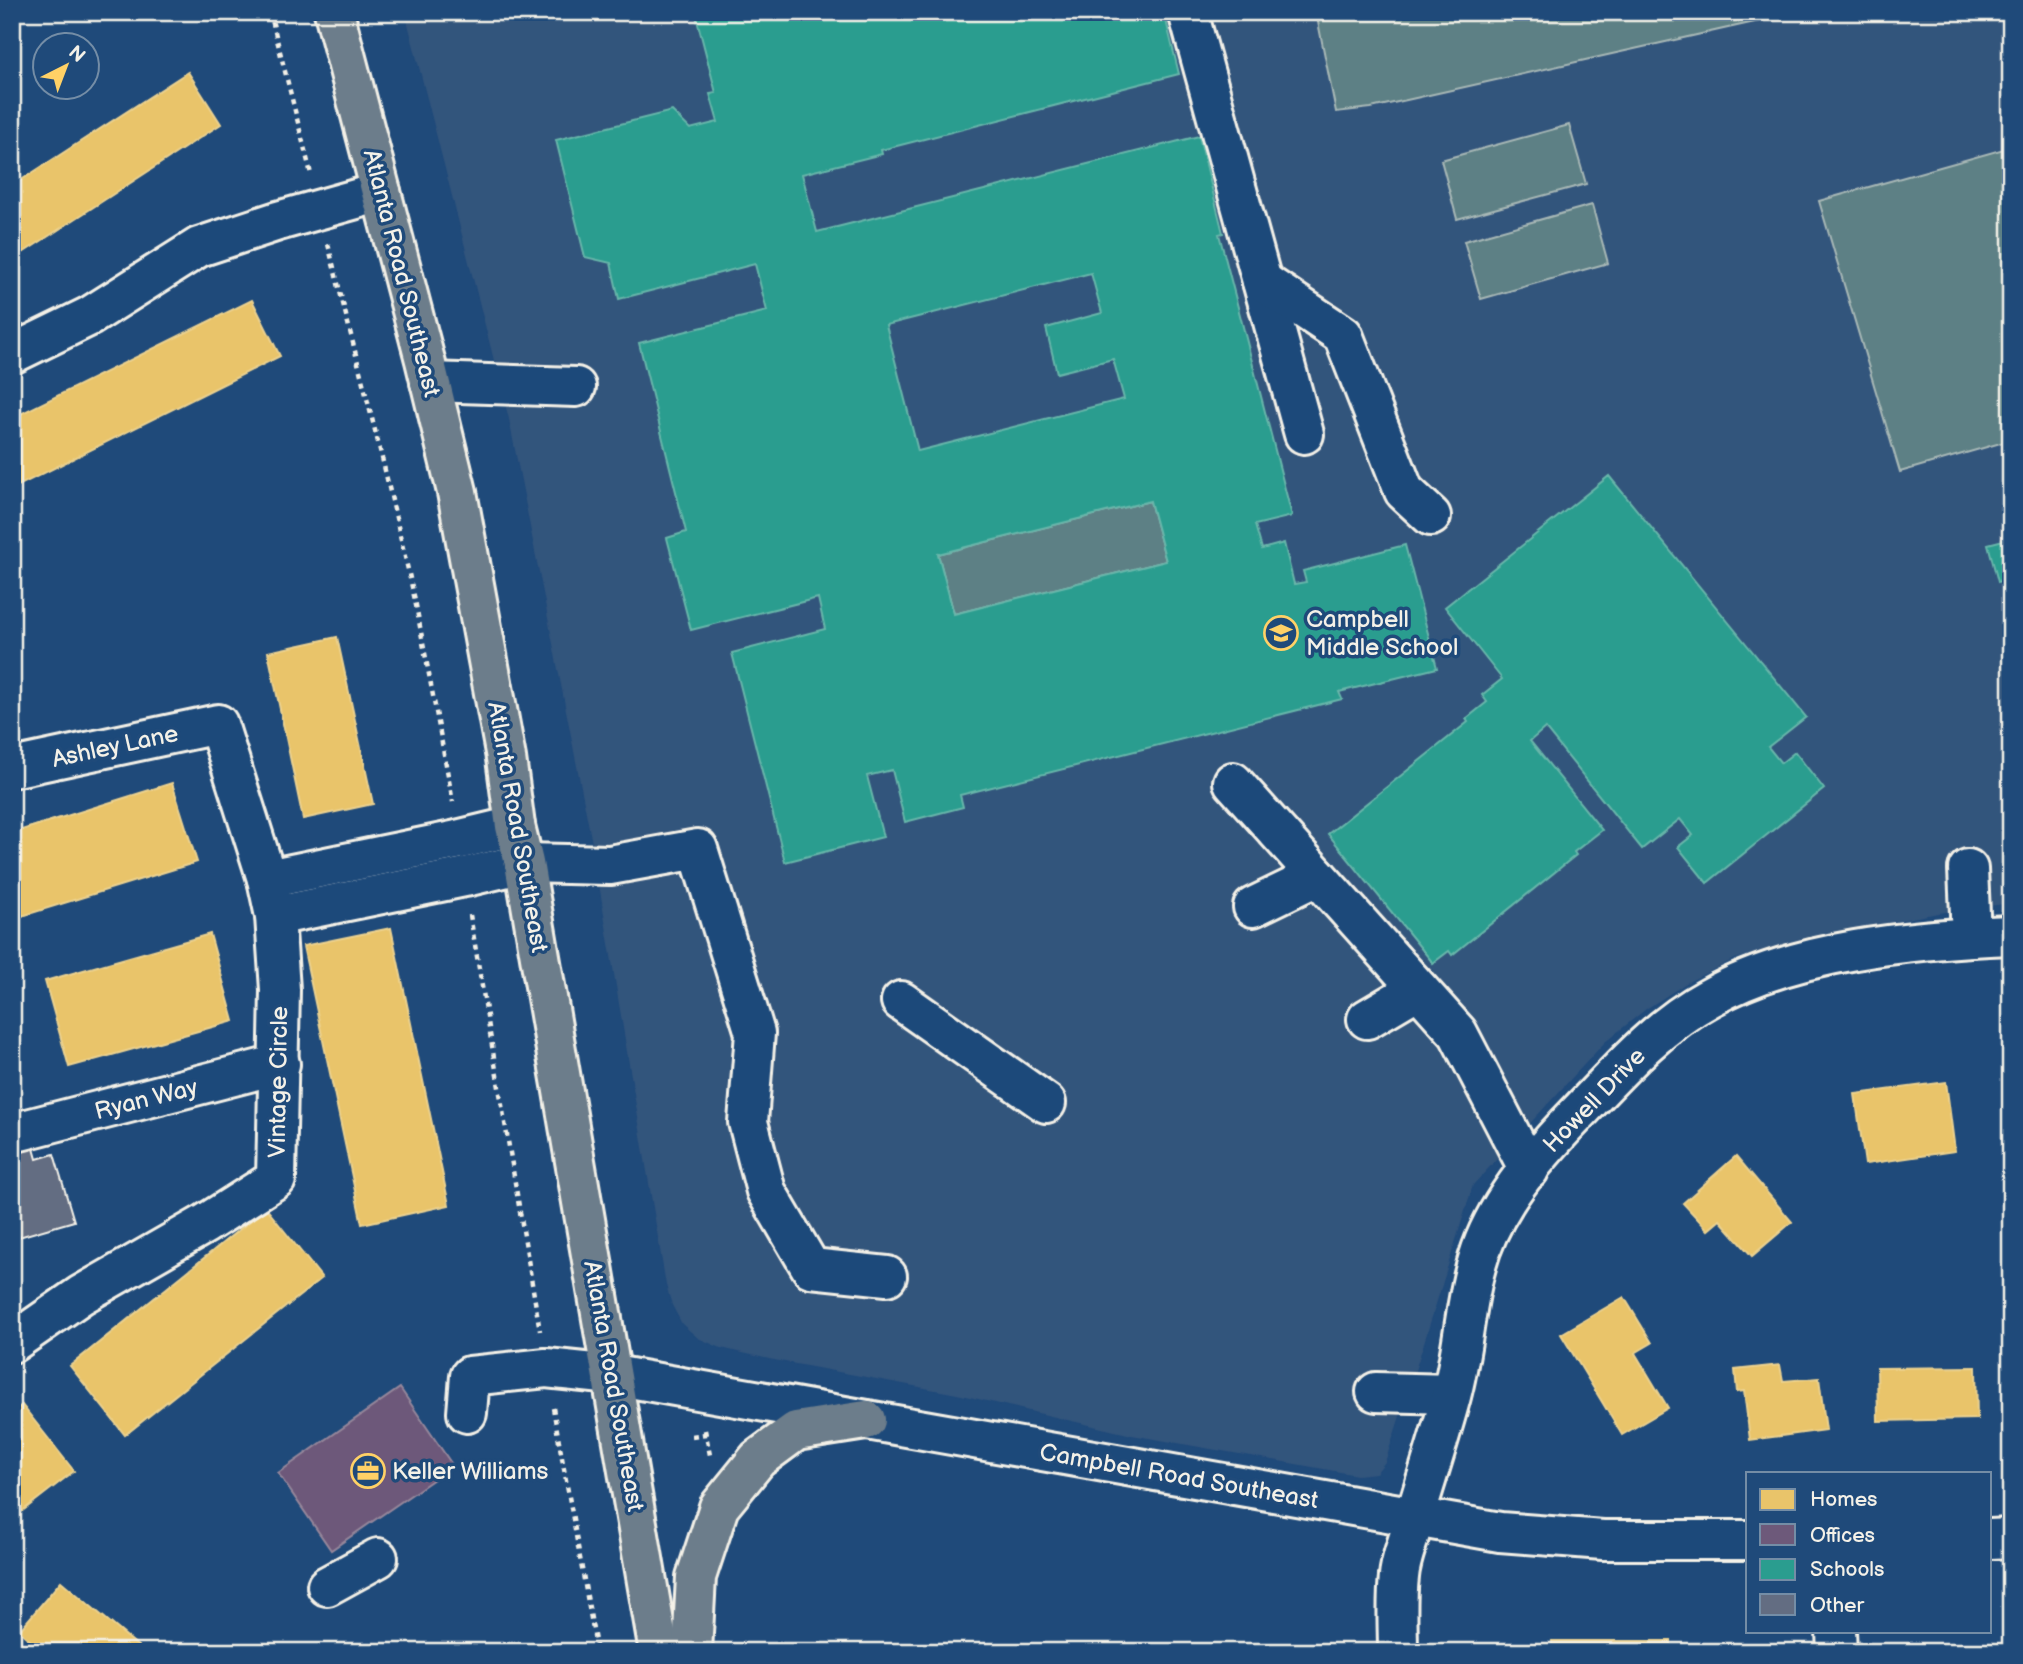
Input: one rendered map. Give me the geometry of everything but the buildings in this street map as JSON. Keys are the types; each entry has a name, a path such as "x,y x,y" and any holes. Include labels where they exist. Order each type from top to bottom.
{"main road":[{"name":"Atlanta Road Southeast","path":"334,12 457,492 506,758 515,826 524,863 659,1652"},
{"path":"692,1652 696,1577 719,1507 758,1459 796,1431 866,1419"}],"street":[{"path":"1188,12 1304,434"},
{"path":"12,354 90,316 199,247 381,192"},
{"path":"1262,281 1343,335 1404,491 1431,516"},
{"path":"430,382 576,387"},
{"name":"Ashley Lane","path":"12,768 218,724"},
{"name":"Vintage Circle","path":"12,1343 81,1295 205,1224 276,1179 281,990 275,916 267,879 218,724"},
{"path":"1233,782 1458,1033 1529,1170"},
{"path":"267,879 457,841 515,826"},
{"path":"275,916 524,863 610,865 698,849 755,1033 748,1122 766,1191 811,1268 887,1276"},
{"path":"1968,869 1971,937"},
{"path":"1253,906 1317,876"},
{"name":"Howell Drive","path":"1398,1652 1399,1575 1451,1394 1469,1296 1482,1248 1496,1218 1529,1170 1566,1126 1631,1057 1707,998 1782,966 1862,951 1971,937 2011,935"},
{"path":"1367,1019 1418,989"},
{"path":"901,1001 1046,1103"},
{"name":"Ryan Way","path":"12,1133 280,1064"},
{"name":"Campbell Road Southeast","path":"467,1413 470,1376 546,1368 613,1375 1500,1532 1603,1540 1746,1540"},
{"path":"1376,1392 1451,1394"},
{"path":"1992,1539 2011,1538"},
{"path":"327,1586 378,1558"},
{"path":"1836,1632 1837,1652"}],"path":[{"path":"704,1425 710,1457"},
{"path":"692,1436 706,1434"}],"shaded area":[{"name":"Campbell Middle School","path":"405,12 2011,12 2011,903 1938,913 1834,933 1735,959 1688,982 1646,1009 1605,1042 1473,1185 1385,1462 1376,1473 1357,1475 1132,1435 957,1394 769,1359 721,1348 698,1338 682,1324 666,1285 593,848 509,419"}],"green space":[{"path":"1316,12 1766,12 1759,21 1371,108 1336,112"},
{"path":"1569,125 1586,184 1457,219 1441,160"},
{"path":"2011,147 2011,440 1900,472 1819,201"},
{"path":"1592,205 1608,263 1481,299 1464,241"},
{"path":"1150,501 1166,561 954,614 938,554"}],"place":[{"name":"Campbell Middle School","path":"1281,633"},
{"name":"Keller Williams","path":"368,1471"}]}
